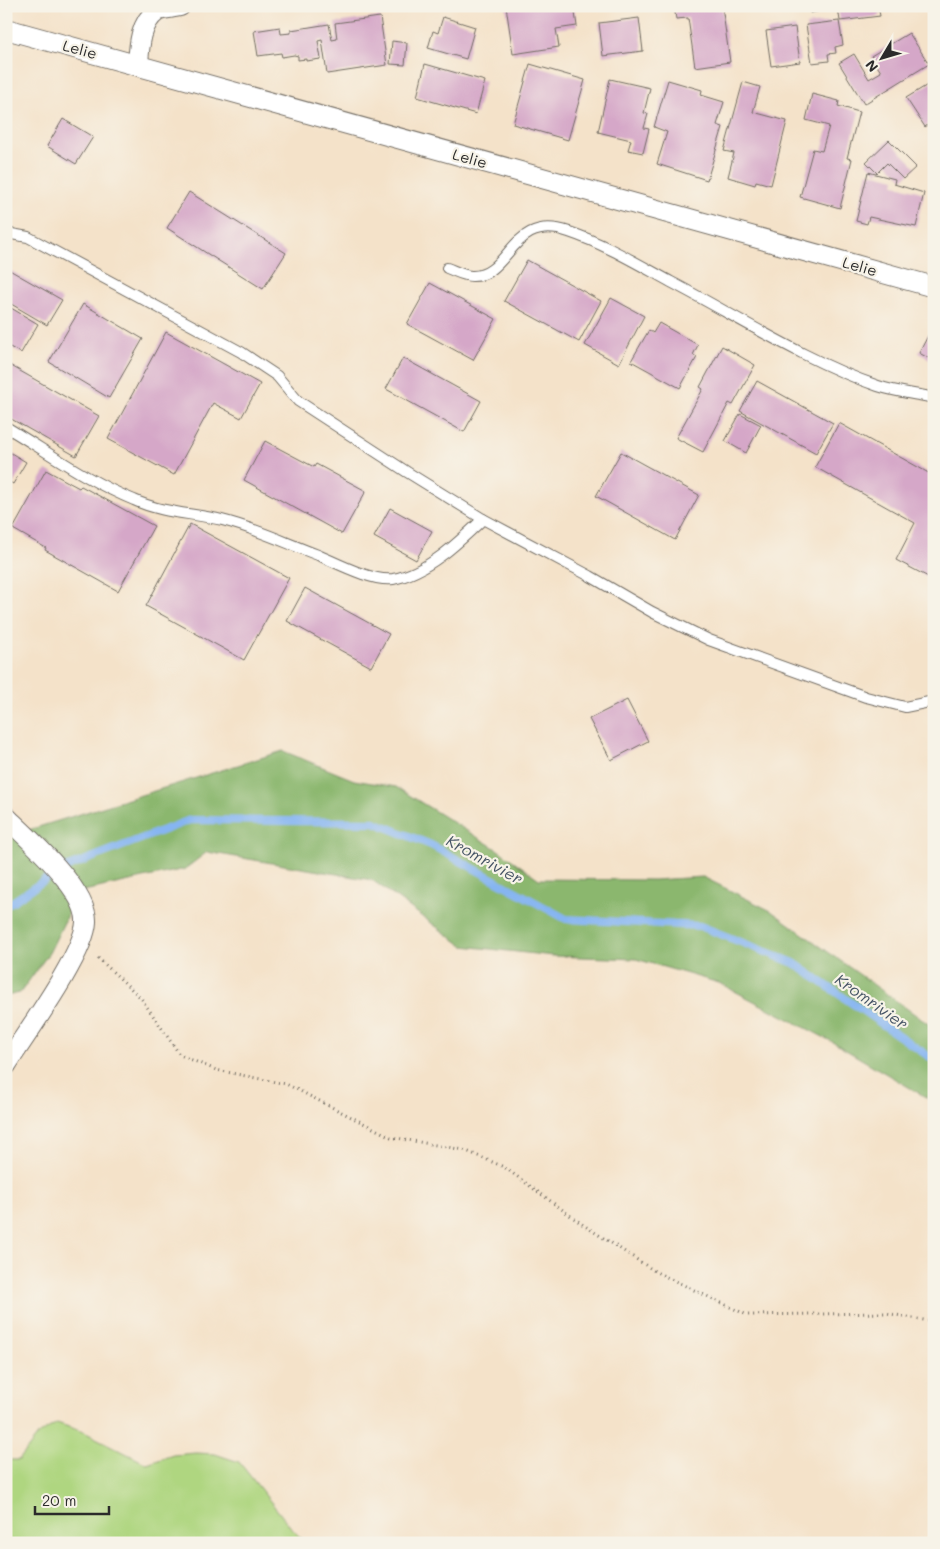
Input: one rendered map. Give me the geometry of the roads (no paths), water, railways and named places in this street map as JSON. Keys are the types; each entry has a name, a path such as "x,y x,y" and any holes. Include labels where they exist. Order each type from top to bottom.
{"street":[{"path":"138,65 139,42 146,24 157,11 180,6"},
{"name":"Lelie","path":"6,29 934,287"},
{"path":"6,817 60,870 81,903 87,921 81,944 6,1065"}],"lane":[{"path":"447,268 474,276 490,270 528,233 542,229 567,231 610,249 820,361 879,386 934,398"},
{"path":"6,233 28,237 241,352 277,376 298,401 483,519 590,576 652,612 709,640 866,697 905,707 934,701"},
{"path":"6,427 115,492 135,501 185,515 222,520 263,534 366,575 392,579 415,570 452,549 483,519"}],"waterway":[{"name":"Kromrivier","path":"6,906 60,870 190,820 374,822 431,845 566,919 700,926 794,963 934,1060"}]}
